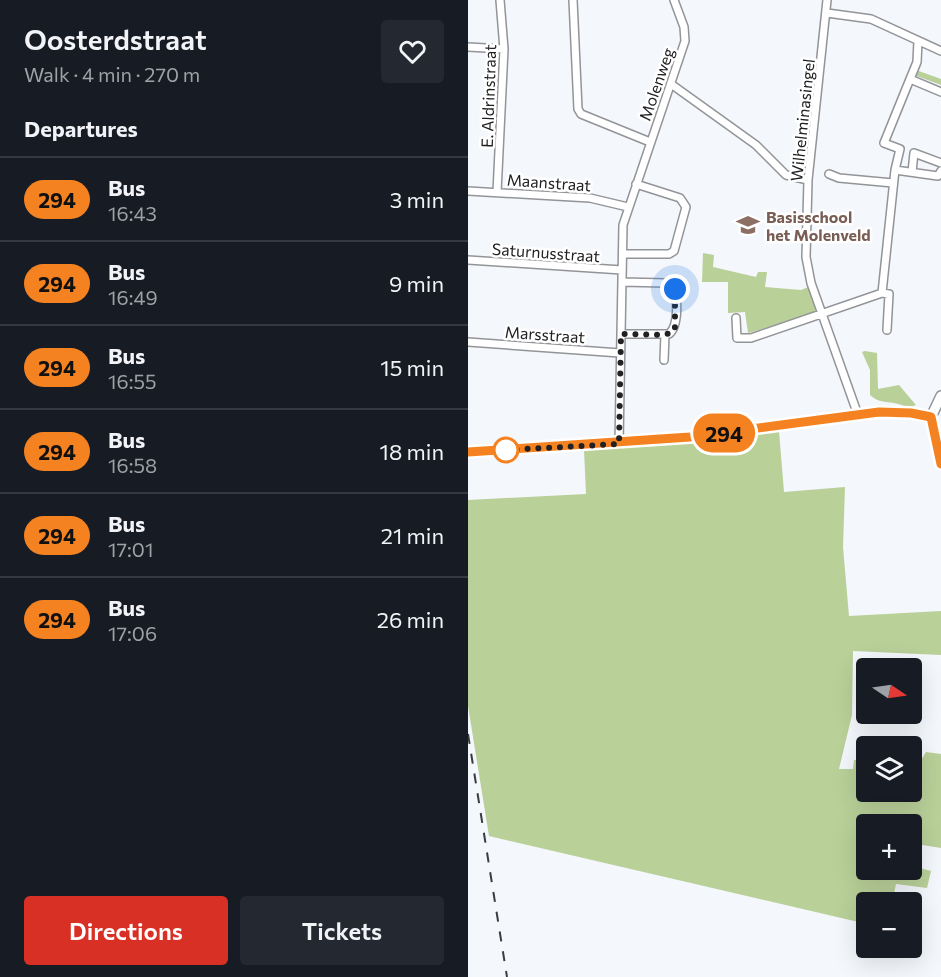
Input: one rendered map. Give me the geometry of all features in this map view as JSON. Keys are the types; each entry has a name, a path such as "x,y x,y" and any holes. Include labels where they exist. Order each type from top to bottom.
{"street":[{"name":"E. Aldrinstraat","path":"497,192 504,49 500,0"},
{"path":"573,0 578,109 581,114 650,142"},
{"name":"Molenweg","path":"619,444 623,225 686,34 674,0"},
{"name":"Wilhelminasingel","path":"827,0 808,180 806,257 811,283 858,415"},
{"path":"827,13 871,19 941,51"},
{"path":"882,293 893,183 900,149 884,142 917,62 918,40"},
{"path":"468,47 504,49"},
{"path":"910,79 941,92"},
{"path":"671,84 756,145 786,175 808,180"},
{"path":"912,172 914,153 941,163"},
{"path":"895,170 938,176 941,171"},
{"path":"829,174 839,178 860,180 863,178 893,183"},
{"path":"622,254 669,254 674,251 686,207 680,198 636,184"},
{"name":"Maanstraat","path":"468,191 590,198 628,207"},
{"name":"Saturnusstraat","path":"468,260 622,270"},
{"path":"621,334 669,334 675,327 676,293 673,285 622,282"},
{"path":"735,318 736,338 751,338 882,293 889,294 887,330"},
{"path":"664,335 664,360"},
{"name":"Marsstraat","path":"468,342 620,353"},
{"path":"941,396 931,417 941,464"},
{"path":"468,452 619,444 894,411 931,417"}],"green space":[{"path":"916,70 941,79 941,85 914,75"},
{"path":"703,253 714,255 713,267 756,277 758,272 767,272 765,287 801,290 808,287 816,308 814,314 748,333 745,312 728,313 728,282 702,282"},
{"path":"862,352 877,353 878,389 899,385 916,405 907,408 870,395 870,370"},
{"path":"779,431 784,492 845,487 843,547 849,616 941,611 941,655 853,651 852,715 839,769 853,769 854,760 856,760 856,802 922,802 922,758 926,752 941,754 941,848 922,845 922,814 856,814 856,880 922,880 922,869 931,871 927,888 896,884 894,892 856,892 856,921 489,836 468,706 468,500 586,494 584,450"}],"railway":[{"path":"468,734 507,977"}],"bus line":[{"name":"294","path":"468,452 619,444 894,411 931,417 941,464"}],"place":[{"name":"Basisschool het Molenveld","path":"748,225"}],"route":[{"path":"506,450 619,444 621,334 664,335 673,332 675,289"}]}
